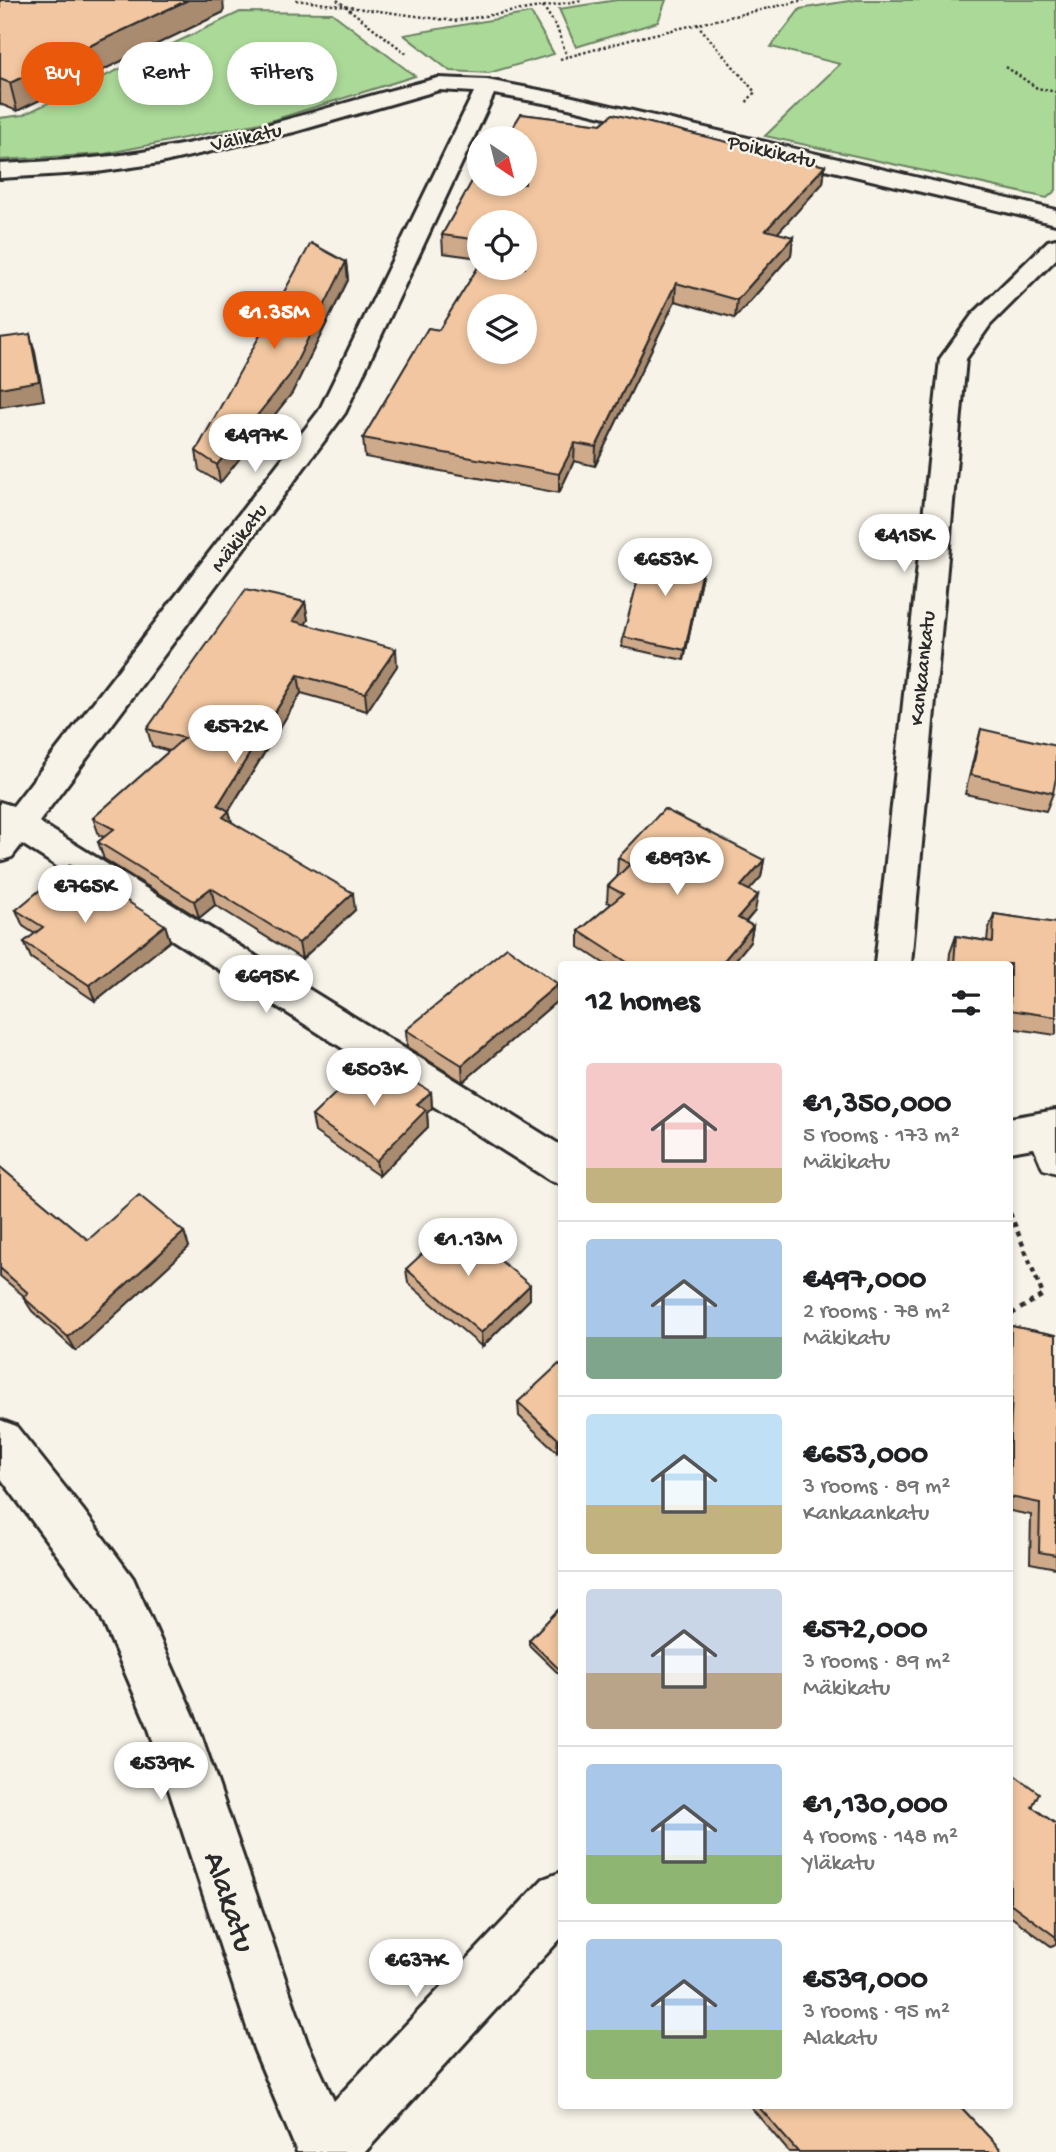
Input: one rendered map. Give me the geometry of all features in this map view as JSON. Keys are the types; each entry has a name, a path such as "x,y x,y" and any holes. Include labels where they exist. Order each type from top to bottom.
{"street":[{"name":"Välikatu","path":"0,171 97,165 160,156 286,127 438,83 487,86"},
{"name":"Poikkikatu","path":"487,86 1056,217"},
{"name":"Mäkikatu","path":"6,829 332,413 487,86"},
{"name":"Kankaankatu","path":"893,961 953,359 981,320 1056,246"},
{"path":"6,829 558,1165"},
{"name":"Alakatu","path":"0,1441 67,1526 116,1595 172,1723 282,2049 327,2152"},
{"path":"327,2152 558,1902"}],"path":[{"path":"296,0 454,21 583,0"},
{"path":"337,0 421,65 438,83"},
{"path":"487,86 522,69 697,24 804,0"},
{"path":"543,6 557,28 567,57"},
{"path":"697,24 755,92 717,137"},
{"path":"1006,67 1037,88 1056,92"},
{"path":"1013,1220 1043,1295 1013,1313"}],"green space":[{"path":"617,0 666,0 658,22 576,47 559,9"},
{"path":"855,0 1056,0 1056,190 1047,198 765,136 840,64 771,47 800,9"},
{"path":"240,12 332,13 415,76 337,100 337,42 227,42 227,105 322,105 270,121 104,154 0,160 0,118 23,115 44,105 104,105 104,77 118,70 118,105 213,105 213,42 177,42"},
{"path":"531,13 554,54 489,73 450,71 404,35"}],"building":[{"path":"0,0 188,0 98,42 21,42 21,78 10,83 0,79"},
{"path":"521,114 601,124 613,114 825,166 766,230 793,237 737,300 676,283 596,447 575,443 559,474 363,438 428,328 439,330 470,280 537,280 537,210 467,210 467,238 442,235 467,190 467,196 537,196 537,126 514,126"},
{"path":"311,243 346,262 290,375 217,465 196,451"},
{"path":"30,334 39,381 0,388 0,338"},
{"path":"646,548 705,555 685,650 623,637"},
{"path":"246,589 305,602 293,621 396,649 365,693 298,675 218,805 229,811 223,817 353,893 299,943 211,888 194,901 98,842 114,829 93,818 184,738 147,729"},
{"path":"981,729 1056,746 1053,793 971,775"},
{"path":"664,809 764,860 741,886 758,895 738,918 753,926 724,961 625,961 579,931 623,894 608,886 630,864 618,858"},
{"path":"70,865 165,925 89,985 24,942 43,927 16,910"},
{"path":"994,914 1056,923 1056,1017 1013,1010 1013,961 954,961 956,936 993,942"},
{"path":"507,947 558,984 462,1065 406,1030"},
{"path":"374,1056 431,1092 417,1104 426,1110 376,1161 312,1116"},
{"path":"0,1167 88,1240 139,1195 184,1232 68,1337 23,1297 28,1293 0,1268"},
{"path":"455,1223 530,1285 481,1333 406,1269"},
{"path":"1013,1326 1056,1335 1056,1555 1039,1552 1040,1503 1013,1498"},
{"path":"558,1365 558,1439 518,1402"},
{"path":"558,1610 558,1668 529,1640"},
{"path":"1013,1774 1039,1793 1032,1807 1056,1824 1056,1937 1013,1905"},
{"path":"760,2109 963,2109 1003,2152 798,2152"}]}
